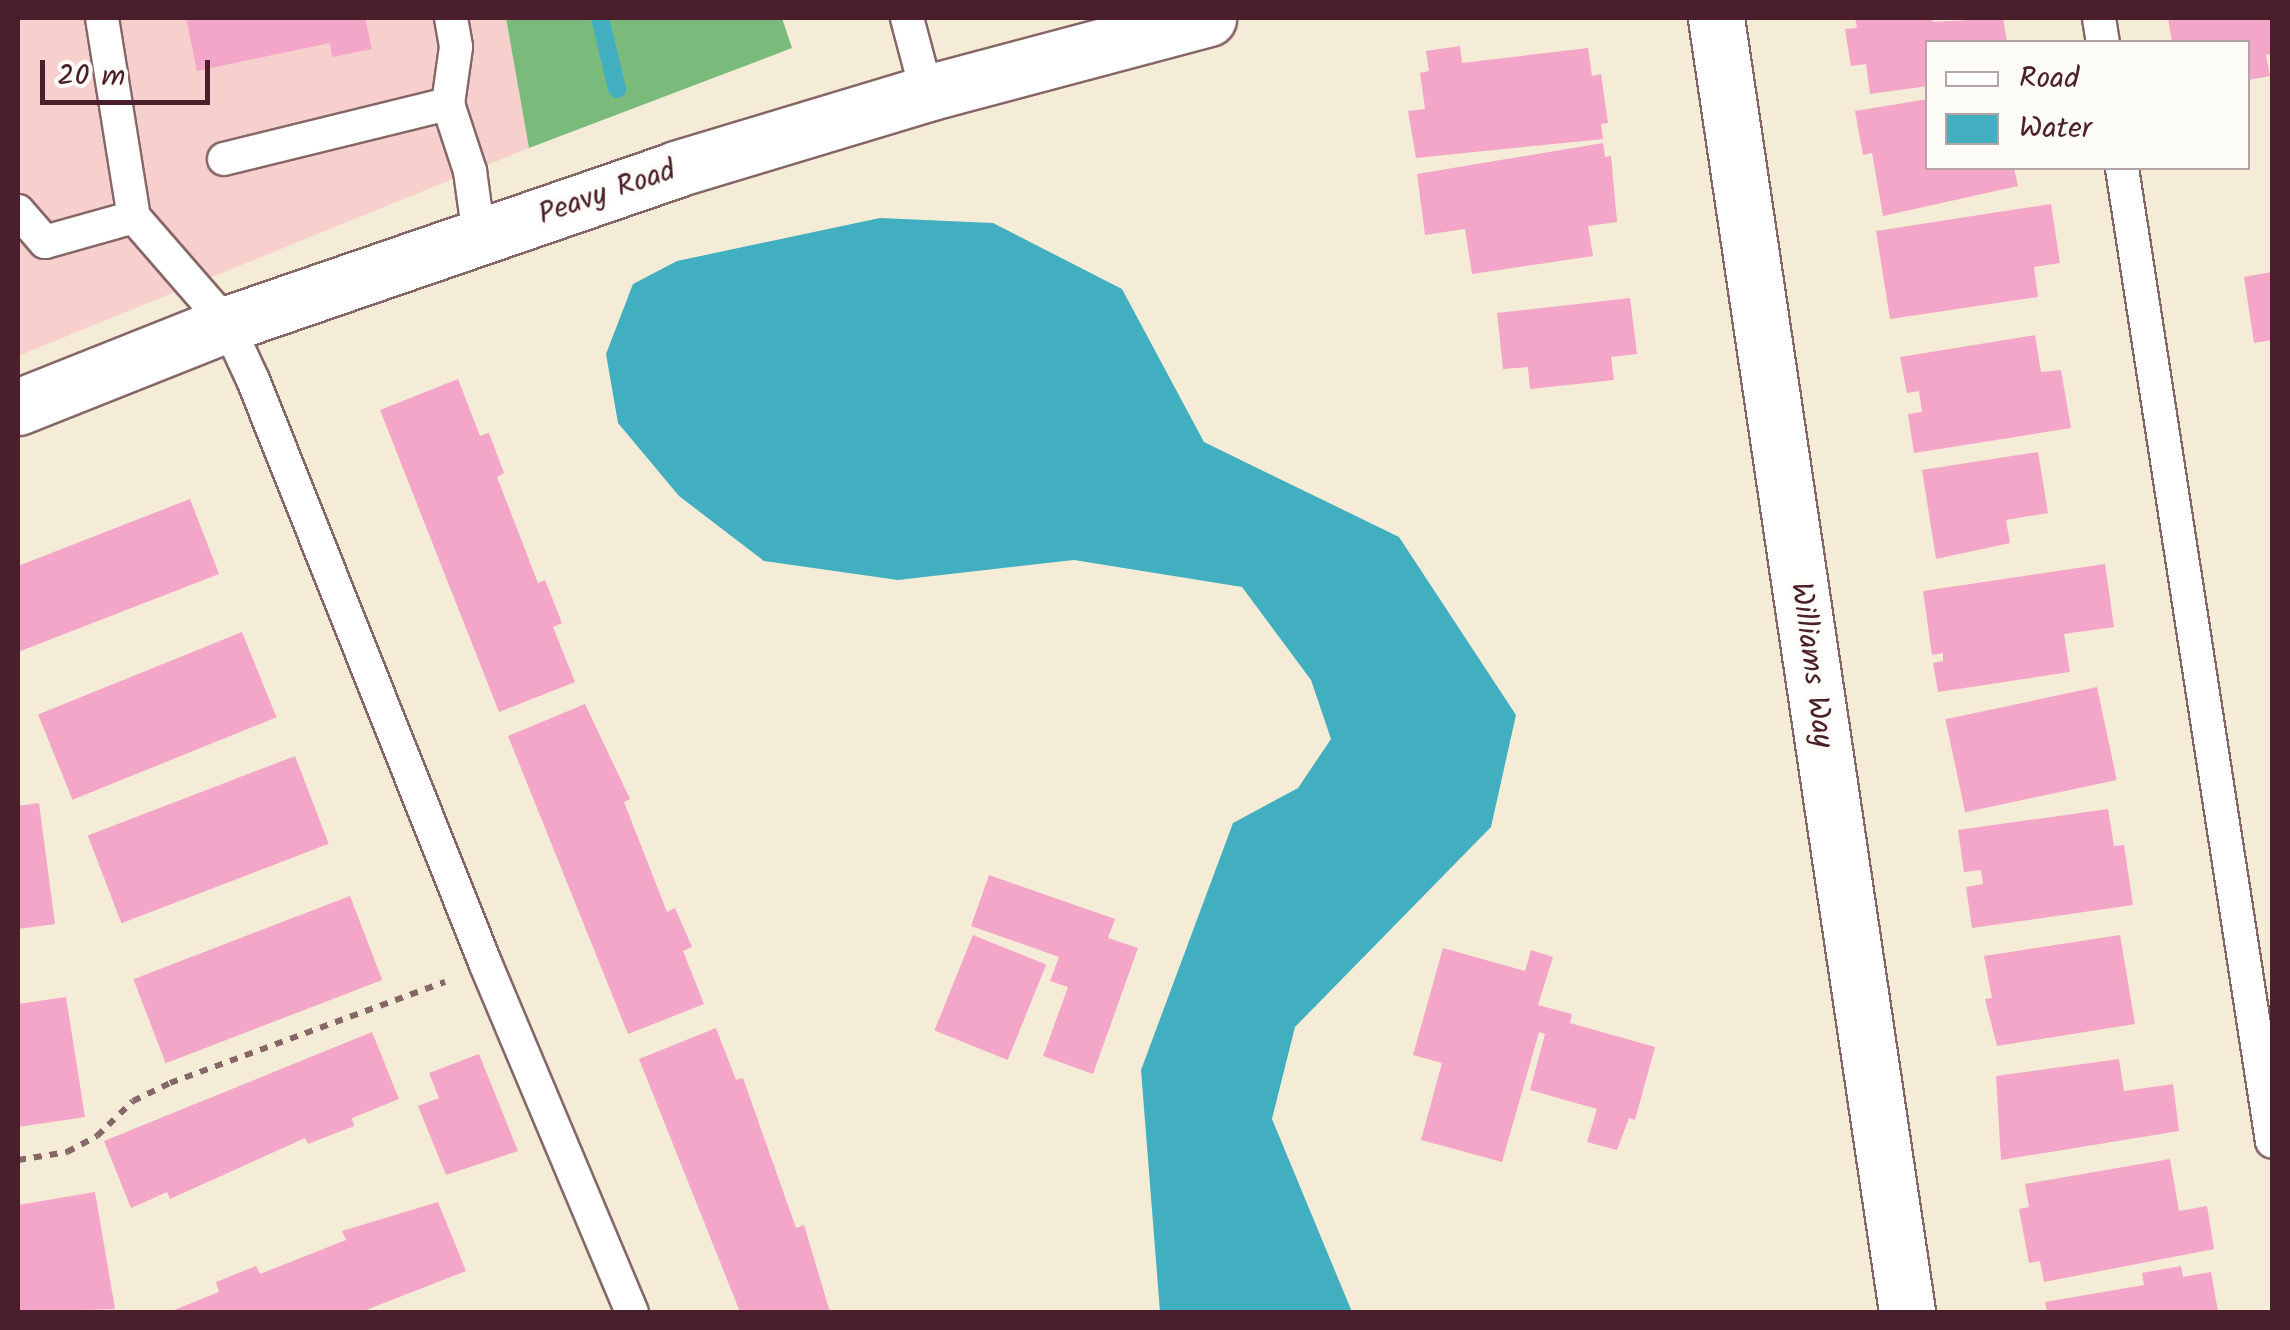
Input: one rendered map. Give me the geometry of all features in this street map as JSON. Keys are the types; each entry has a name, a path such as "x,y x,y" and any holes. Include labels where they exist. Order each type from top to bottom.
{"street":[{"name":"Peavy Road","path":"18,407 227,324 676,169 927,93 1208,18"},
{"name":"Williams Way","path":"1716,18 1906,1312"}],"lane":[{"path":"102,18 134,217 227,324 280,446 486,965 632,1312"},
{"path":"450,18 456,48 448,104 470,171 479,237"},
{"path":"906,18 927,93"},
{"path":"224,159 448,104"},
{"path":"2122,170 2272,1142"},
{"path":"18,211 46,242 134,217"}],"path":[{"path":"18,1160 67,1152 97,1136 133,1101 170,1084 486,965"}],"shaded area":[{"path":"18,18 506,18 529,148 18,356"}],"green space":[{"path":"506,18 782,18 792,48 529,148"}],"water":[{"path":"880,218 993,223 1122,289 1204,442 1399,537 1516,715 1491,827 1295,1027 1272,1119 1352,1312 1160,1312 1141,1070 1233,823 1298,788 1331,739 1311,680 1242,587 1074,560 898,580 764,561 679,496 618,423 606,354 633,284 677,261"}],"building":[{"path":"186,18 365,18 372,49 332,57 330,43 197,71"},
{"path":"1855,18 1932,18 1933,22 2003,18 2007,40 1925,40 1925,86 1870,94 1866,64 1851,66 1845,29 1857,28"},
{"path":"2168,18 2272,18 2272,54 2266,55 2270,76 2250,80 2250,40 2172,40"},
{"path":"1460,46 1462,63 1588,48 1592,76 1601,74 1608,123 1601,124 1603,139 1416,158 1408,111 1425,109 1420,73 1429,71 1426,51"},
{"path":"1925,99 1925,170 2014,170 2018,186 1883,216 1872,153 1863,155 1855,111"},
{"path":"1603,143 1605,157 1611,156 1617,222 1588,226 1593,256 1472,274 1465,229 1425,235 1417,174"},
{"path":"2051,204 2060,263 2034,267 2038,297 1890,319 1876,231"},
{"path":"2272,272 2272,340 2254,343 2244,277"},
{"path":"1630,298 1637,354 1611,357 1614,380 1530,389 1528,367 1503,369 1497,313"},
{"path":"2035,335 2041,372 2061,370 2071,428 1914,453 1908,414 1922,412 1919,391 1907,393 1900,357"},
{"path":"458,379 480,436 489,433 504,473 497,477 538,583 545,580 562,623 553,627 575,682 499,712 380,410"},
{"path":"2038,452 2048,513 2006,520 2010,543 1936,559 1922,470"},
{"path":"190,499 219,574 18,652 18,566"},
{"path":"2105,564 2114,627 2064,634 2070,672 1938,692 1933,663 1943,661 1943,653 1932,655 1923,591"},
{"path":"242,632 276,717 72,800 38,714"},
{"path":"2097,687 2117,780 1965,812 1945,719"},
{"path":"585,704 630,799 624,802 667,912 675,908 692,947 683,951 704,1004 628,1034 508,736"},
{"path":"295,756 329,844 121,923 88,836"},
{"path":"39,803 55,924 18,929 18,806"},
{"path":"2108,809 2114,846 2124,845 2133,905 1972,928 1966,887 1983,884 1981,870 1964,872 1958,830"},
{"path":"989,875 1115,919 1108,938 1138,948 1093,1074 1043,1056 1068,987 1050,981 1059,957 971,926"},
{"path":"350,896 382,980 166,1063 133,979"},
{"path":"973,935 1046,965 1008,1060 934,1030"},
{"path":"2120,935 2135,1024 1997,1046 1985,999 1992,998 1984,956"},
{"path":"1443,948 1525,971 1531,950 1553,957 1538,1005 1572,1014 1570,1023 1655,1047 1635,1120 1629,1118 1617,1150 1587,1142 1597,1109 1530,1090 1545,1034 1539,1032 1502,1162 1421,1140 1442,1063 1413,1055"},
{"path":"66,997 85,1117 18,1127 18,1004"},
{"path":"716,1028 736,1080 743,1078 796,1228 804,1225 830,1312 740,1312 639,1059"},
{"path":"372,1032 399,1099 352,1118 354,1126 308,1144 305,1138 170,1199 167,1192 131,1208 104,1141"},
{"path":"479,1054 518,1151 446,1175 418,1106 439,1098 429,1073"},
{"path":"2119,1059 2124,1091 2173,1084 2179,1131 2001,1160 1996,1076"},
{"path":"2170,1159 2179,1211 2207,1206 2214,1249 2044,1282 2040,1261 2029,1263 2019,1209 2029,1207 2025,1184"},
{"path":"95,1192 115,1309 18,1312 18,1205"},
{"path":"438,1202 466,1271 361,1312 169,1312 219,1292 216,1282 256,1266 260,1274 346,1240 342,1231"},
{"path":"2181,1266 2183,1277 2211,1272 2218,1312 2047,1312 2045,1302 2144,1285 2142,1273"}],"waterway":[{"path":"600,18 617,89"}]}
